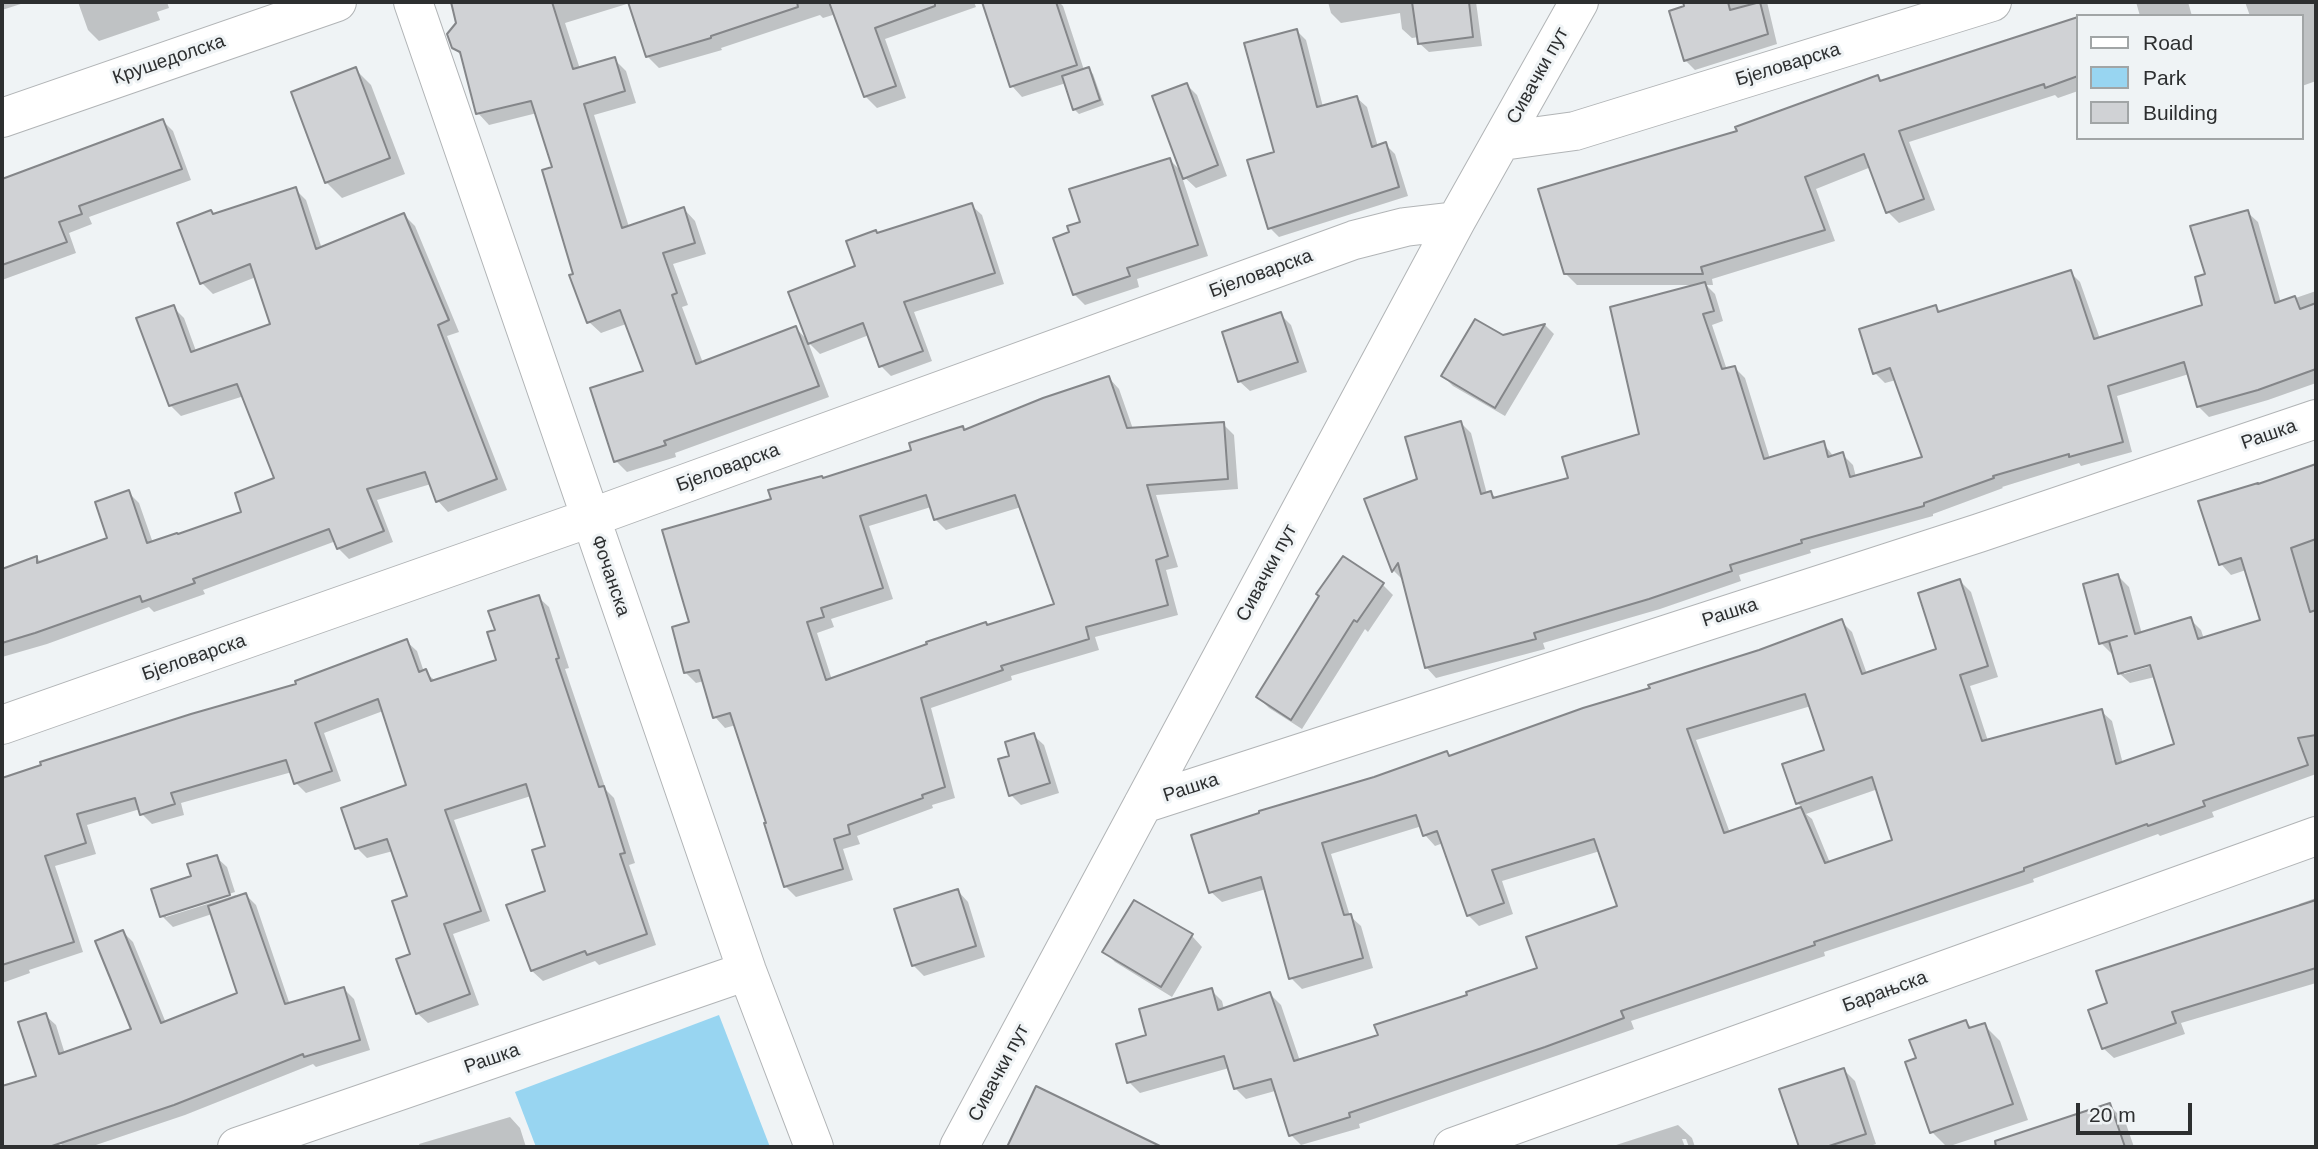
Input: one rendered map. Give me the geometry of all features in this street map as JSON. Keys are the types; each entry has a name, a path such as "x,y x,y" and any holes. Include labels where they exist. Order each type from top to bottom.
{"street":[{"name":"Крушедолска","path":"2,118 337,2"},
{"name":"Фочанска","path":"413,2 747,971 814,1147"},
{"name":"Сивачки пут","path":"959,1147 1456,221 1579,2"},
{"name":"Бјеловарска","path":"1502,141 1575,131 1992,2"},
{"name":"Бјеловарска","path":"2,725 590,518 1354,240 1405,227 1456,221"},
{"name":"Рашка","path":"1143,804 1965,537 2316,419"},
{"name":"Барањска","path":"1453,1147 2316,836"},
{"name":"Рашка","path":"237,1147 747,971"}],"green space":[{"path":"719,1015 770,1147 536,1147 515,1092"}],"building":[{"path":"451,2 552,2 573,69 615,57 625,91 584,104 622,228 684,207 695,243 663,253 677,293 672,295 696,364 796,326 819,386 664,441 666,445 614,462 590,388 643,371 620,310 587,323 569,275 573,274 542,170 552,167 531,101 476,114 460,52 452,48 447,34 456,23"},
{"path":"628,2 797,2 798,7 711,38 646,57"},
{"path":"829,2 935,2 935,6 875,28 896,86 864,97"},
{"path":"982,2 1056,2 1077,65 1010,87"},
{"path":"1412,2 1469,2 1473,37 1418,44"},
{"path":"1683,2 1728,2 1730,10 1760,2 1768,34 1684,61 1669,11 1684,6"},
{"path":"2076,18 2076,77 2045,88 2044,84 1899,131 1924,199 1886,213 1864,154 1805,177 1825,230 1701,267 1703,274 1564,274 1538,189 1737,131 1735,127 1878,75 1880,81"},
{"path":"1297,29 1317,107 1357,96 1372,147 1386,142 1399,187 1268,229 1247,160 1274,152 1244,43"},
{"path":"356,67 390,158 325,183 291,92"},
{"path":"1089,67 1100,100 1073,110 1062,76"},
{"path":"1187,83 1218,165 1183,179 1152,96"},
{"path":"163,119 182,169 79,206 82,214 59,222 67,242 2,265 2,179"},
{"path":"1170,158 1198,245 1127,268 1130,276 1073,295 1053,238 1069,232 1067,226 1080,222 1069,189"},
{"path":"296,187 316,249 404,213 449,320 438,325 497,479 436,502 425,472 367,489 384,531 337,549 329,529 193,579 195,583 142,602 140,596 2,643 2,569 37,556 37,563 107,538 95,502 129,490 147,543 241,512 235,493 274,478 237,384 169,406 136,318 174,305 191,352 270,324 250,264 200,284 177,223 211,210 213,214"},
{"path":"972,203 995,273 904,302 923,351 879,367 863,323 808,344 788,292 855,266 846,241"},
{"path":"2248,210 2275,303 2295,296 2300,309 2316,303 2316,369 2258,390 2197,407 2184,362 2108,386 2123,442 1993,476 1994,478 1924,503 1924,506 1801,540 1802,543 1730,565 1732,571 1534,633 1536,639 1425,668 1398,563 1392,572 1364,499 1417,479 1405,437 1461,421 1481,494 1491,491 1493,498 1568,478 1562,457 1639,434 1610,307 1705,282 1714,311 1703,314 1722,369 1735,366 1764,459 1824,441 1828,457 1843,452 1850,477 1922,457 1890,368 1873,374 1859,329 1936,305 1938,312 2071,270 2094,339 2202,305 2195,277 2205,274 2190,226"},
{"path":"1281,312 1298,362 1238,382 1222,332"},
{"path":"1475,319 1503,335 1545,324 1495,408 1441,376"},
{"path":"1109,376 1127,428 1224,422 1228,479 1147,485 1168,556 1156,560 1168,605 1086,627 1089,639 1001,666 1003,670 921,698 945,787 922,795 923,798 848,825 850,834 834,839 843,869 784,887 730,713 713,718 699,670 684,673 672,627 689,622 662,530 771,499 768,490 822,476 823,478 911,450 909,443 963,426 964,430 1043,398","holes":["926,495 934,520 1015,495 1054,604 987,625 986,622 826,680 807,622 824,617 821,608 883,588 860,516"]},
{"path":"2316,464 2316,539 2291,548 2310,612 2316,610 2316,735 2298,738 2308,765 2203,801 2205,806 2024,868 2024,871 1621,1011 1624,1018 1545,1047 1289,1136 1271,1079 1234,1089 1224,1056 1127,1083 1116,1044 1146,1035 1139,1009 1212,988 1218,1010 1270,992 1294,1061 1378,1035 1374,1025 1467,995 1466,992 1537,968 1526,937 1617,906 1594,839 1492,870 1504,903 1467,916 1437,831 1423,836 1416,815 1322,843 1344,915 1351,914 1363,958 1289,979 1261,877 1209,893 1191,835 1447,751 1449,756 1842,619 1862,674 1936,649 1918,593 1960,579 1988,666 1960,675 1982,741 2102,709 2116,764 2174,744 2150,665 2118,674 2109,641 2099,644 2083,584 2118,574 2135,634 2191,617 2198,639 2260,620 2241,558 2219,565 2198,501","holes":["1805,694 1824,750 1782,764 1796,804 1872,777 1892,840 1825,863 1801,807 1724,833 1687,729"]},
{"path":"1343,556 1384,583 1357,622 1354,620 1291,720 1256,697 1319,596 1316,594"},
{"path":"539,595 559,658 556,659 599,787 604,786 625,853 620,854 647,934 587,955 585,951 531,971 506,905 545,891 532,850 545,846 526,784 445,810 481,911 444,924 470,994 416,1014 396,959 410,954 392,901 407,896 387,839 355,849 341,808 406,785 378,699 315,723 332,771 294,784 286,760 171,793 175,804 140,815 135,798 77,814 86,843 45,856 74,942 2,965 2,778 41,765 40,762 296,684 295,681 407,639 419,672 426,669 431,681 496,660 487,632 495,630 488,611"},
{"path":"1034,733 1050,783 1009,796 998,759 1009,756 1005,742"},
{"path":"217,855 230,895 160,917 151,889 191,876 187,864"},
{"path":"958,889 976,946 912,966 894,909"},
{"path":"246,893 285,1004 344,987 360,1040 304,1057 303,1054 174,1105 49,1147 2,1147 2,1086 36,1076 18,1022 46,1013 59,1054 131,1029 95,941 123,930 161,1023 237,993 208,906"},
{"path":"1134,900 1193,934 1161,987 1102,952"},
{"path":"2316,900 2316,968 2172,1012 2176,1023 2102,1049 2088,1010 2107,1003 2096,971"},
{"path":"1966,1020 1969,1028 1985,1023 2013,1104 1930,1133 1905,1062 1916,1058 1909,1040"},
{"path":"1844,1068 1866,1134 1826,1147 1799,1147 1779,1089"},
{"path":"1036,1086 1162,1147 1007,1147"},
{"path":"2110,1103 2125,1147 1996,1147 1995,1141"}]}
